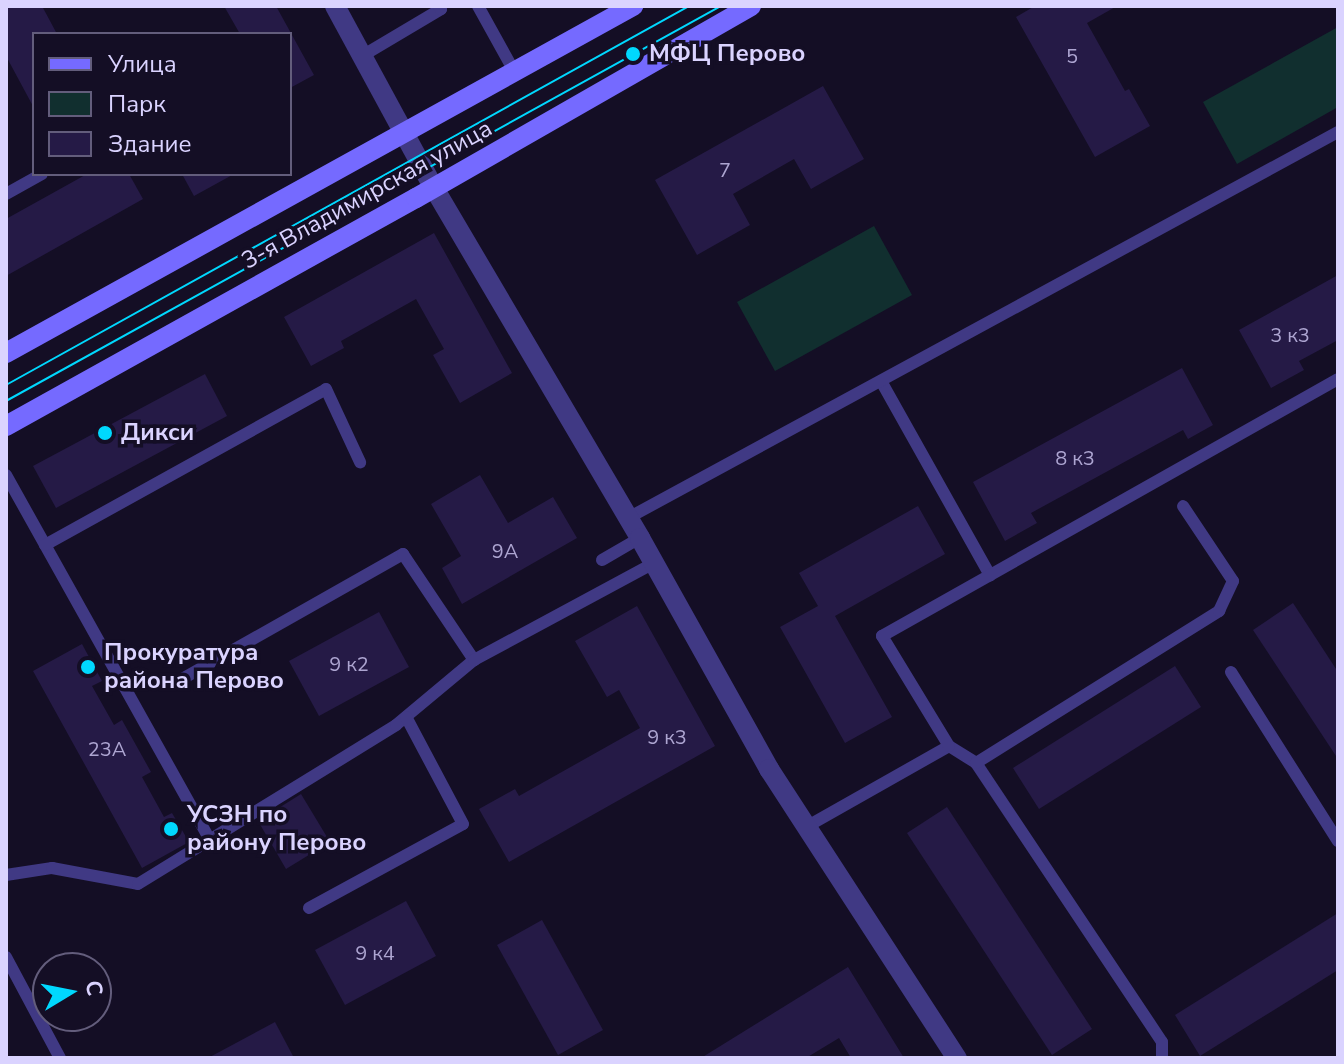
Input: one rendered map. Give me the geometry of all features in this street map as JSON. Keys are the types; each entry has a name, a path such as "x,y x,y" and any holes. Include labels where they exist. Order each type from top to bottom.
{"street":[{"path":"335,6 434,188 640,538 769,769 957,1058"},
{"name":"3-я Владимирская улица","path":"6,353 633,6"},
{"name":"3-я Владимирская улица","path":"6,426 434,188 751,6"}],"lane":[{"path":"362,56 441,9 439,6"},
{"path":"478,6 514,71"},
{"path":"628,518 1338,132"},
{"path":"6,194 38,176"},
{"path":"1162,1058 1162,1042 976,763 949,746 882,636 1338,379"},
{"path":"881,381 990,575"},
{"path":"45,545 326,389 360,462"},
{"path":"6,475 210,840"},
{"path":"976,763 1219,611 1233,581 1183,506"},
{"path":"602,560 640,538"},
{"path":"175,683 403,554 474,660"},
{"path":"6,875 52,868 138,884 406,717 474,660 654,563"},
{"path":"1231,672 1338,841"},
{"path":"309,908 463,824 406,717"},
{"path":"806,827 949,746"},
{"path":"6,957 60,1058"}],"green space":[{"path":"1338,27 1338,107 1237,164 1203,102"},
{"path":"874,226 912,295 775,371 737,302"}],"building":[{"path":"6,6 42,6 56,32 32,32 32,104 6,56"},
{"path":"224,6 276,6 290,32 239,32"},
{"path":"1035,6 1117,6 1087,23 1125,91 1129,89 1150,126 1095,157 1016,17"},
{"path":"292,35 314,75 292,87"},
{"path":"823,86 864,159 811,189 794,159 733,194 750,225 697,255 655,180"},
{"path":"83,176 130,176 143,199 6,276 6,219"},
{"path":"183,176 230,176 194,196"},
{"path":"434,233 512,373 460,403 433,355 444,349 416,299 341,341 344,348 311,366 284,317"},
{"path":"1338,275 1338,340 1299,361 1304,370 1271,388 1239,330"},
{"path":"1182,368 1213,425 1188,439 1183,430 1031,513 1037,523 1005,541 973,482"},
{"path":"205,374 227,416 56,508 33,466"},
{"path":"480,475 508,523 553,497 577,538 462,604 442,568 461,556 431,504"},
{"path":"918,506 945,554 835,616 892,717 845,743 780,627 818,606 799,573"},
{"path":"1293,603 1338,672 1338,759 1253,630"},
{"path":"637,606 715,746 509,862 479,809 515,789 519,796 640,728 619,690 607,697 575,641"},
{"path":"379,612 409,667 319,716 289,661"},
{"path":"82,644 102,681 92,686 114,725 122,720 151,772 142,777 164,817 172,813 189,842 142,868 33,671"},
{"path":"1175,666 1201,707 1039,809 1013,768"},
{"path":"301,794 330,842 286,869 258,821"},
{"path":"947,807 1092,1029 1052,1055 907,833"},
{"path":"406,901 436,956 345,1005 315,950"},
{"path":"1338,913 1338,970 1200,1056 1175,1015"},
{"path":"542,920 603,1030 558,1055 497,945"},
{"path":"848,967 904,1058 851,1058 839,1038 806,1058 701,1058"},
{"path":"275,1022 294,1058 208,1058"}],"tram line":[{"path":"6,385 689,6"},
{"path":"6,401 721,6"}],"place":[{"name":"МФЦ Перово","path":"633,54"},
{"name":"Дикси","path":"105,433"},
{"name":"Прокуратура района Перово","path":"88,667"},
{"name":"УСЗН по району Перово","path":"171,829"}]}
